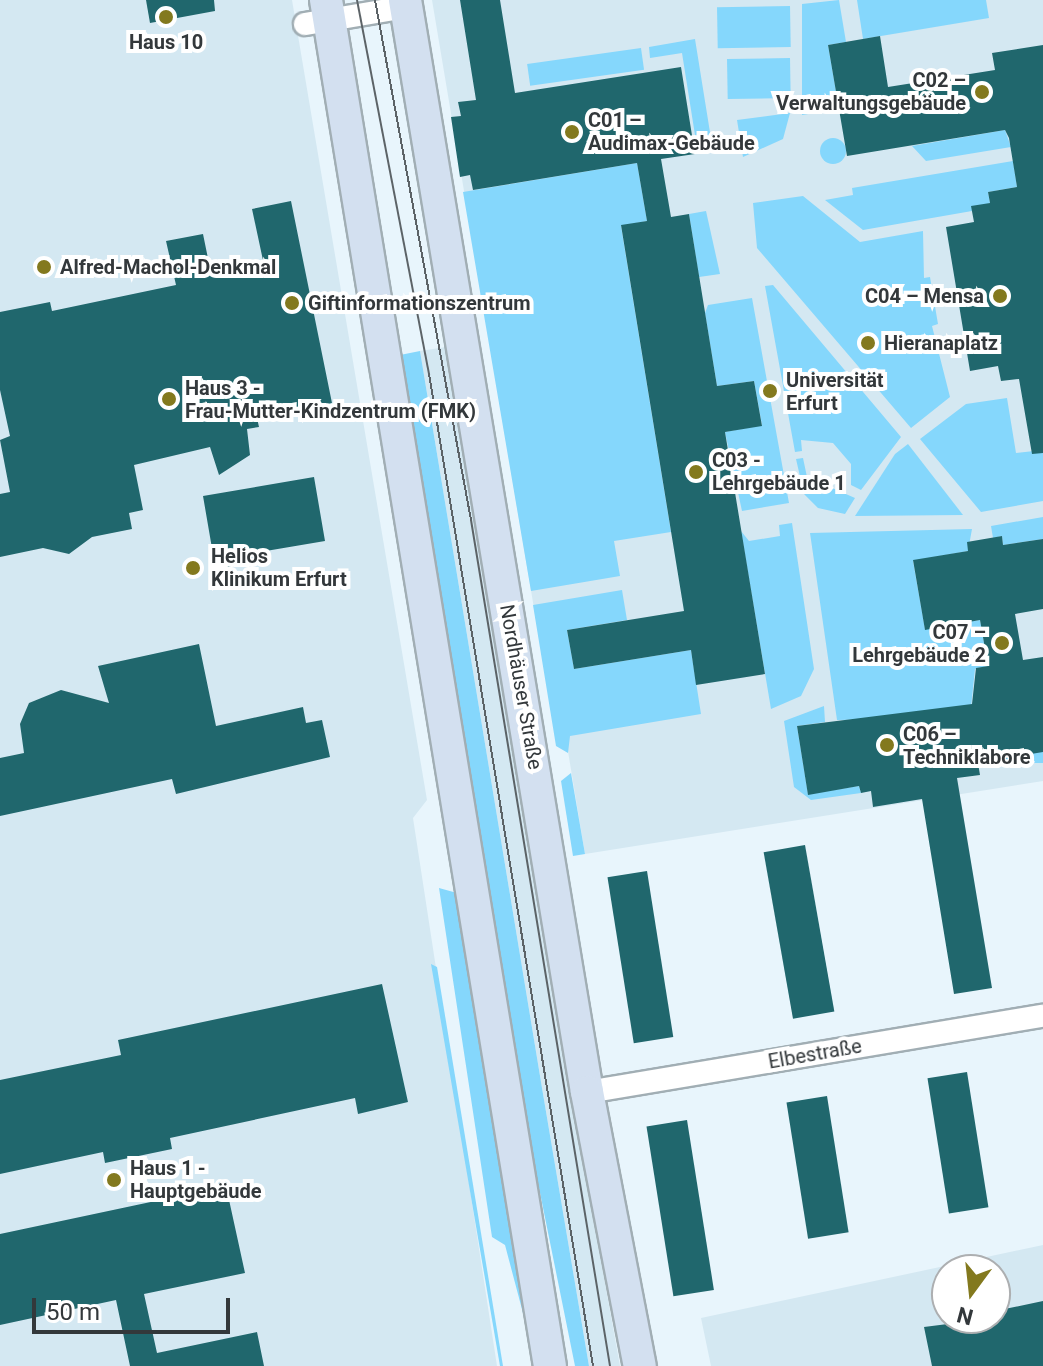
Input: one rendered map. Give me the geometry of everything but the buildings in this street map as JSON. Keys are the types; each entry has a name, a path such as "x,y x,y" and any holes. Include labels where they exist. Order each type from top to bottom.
{"main road":[{"name":"Nordhäuser Straße","path":"405,3 587,1092 640,1366"},
{"name":"Nordhäuser Straße","path":"320,15 550,1366"}],"street":[{"name":"Nordhäuser Straße","path":"320,15 405,3"},
{"name":"Elbestraße","path":"587,1092 1043,1016"}],"shaded area":[{"name":"Helios Klinikum Erfurt","path":"0,0 292,0 427,800 413,818 497,1366 0,1366"},
{"name":"Universität Erfurt","path":"432,0 1043,0 1043,781 585,854 555,673 545,674"},
{"path":"839,0 846,42 828,45 839,109 802,115 802,4"},
{"path":"857,0 986,0 989,18 863,39"},
{"path":"790,6 791,47 718,48 717,7"},
{"path":"695,39 713,151 698,154 682,53 650,58 649,47"},
{"path":"641,48 644,70 530,86 527,64"},
{"path":"790,58 791,98 728,99 727,59"},
{"path":"790,113 783,139 743,157 737,120"},
{"path":"1005,130 1011,147 926,161 912,146"},
{"path":"833,138 842,142 846,151 842,160 833,164 824,160 820,151 824,142"},
{"path":"1013,161 1017,187 988,192 990,203 972,211 863,230 825,200 853,195 852,188"},
{"path":"637,163 647,221 621,226 671,532 614,541 620,576 531,591 463,192"},
{"path":"803,196 860,242 923,231 924,278 930,277 938,324 932,326 950,397 911,428 757,248 753,203"},
{"path":"706,211 720,274 699,277 689,214"},
{"path":"773,285 901,437 861,490 851,485 851,464 833,443 801,440 802,451 795,452 765,286"},
{"path":"752,298 789,503 742,511 725,432 762,425 754,381 717,386 705,313 708,305"},
{"path":"446,347 569,1084 620,1366 589,1366 420,351"},
{"path":"420,351 589,1366 575,1366 537,1178 400,355"},
{"path":"1007,398 1016,453 1043,450 1043,501 981,512 920,439 966,404"},
{"path":"908,444 963,515 855,516 895,454"},
{"path":"803,458 807,477 855,498 845,514 818,508 804,494 796,459"},
{"path":"1043,517 1043,539 1003,545 1002,536 993,538 991,526"},
{"path":"792,523 814,669 801,696 771,709 741,531 749,541 780,536 779,525"},
{"path":"972,529 968,551 913,561 925,629 980,620 988,666 975,669 970,717 837,720 810,533"},
{"path":"622,590 627,620 567,630 574,669 691,650 701,714 570,736 568,753 556,746 533,605"},
{"path":"824,706 825,722 797,726 808,794 859,786 861,793 811,800 794,787 784,721"},
{"path":"977,752 1043,752 1043,763 977,763"},
{"path":"571,773 585,854 573,856 561,781"},
{"path":"439,888 457,893 537,1366 505,1245 492,1237"},
{"path":"431,964 437,967 503,1366 500,1366"},
{"path":"1043,1245 1043,1366 711,1366 701,1318 931,1269 931,1334 1011,1334 1011,1254 1001,1254"}],"tram line":[{"path":"357,0 429,374 593,1366"},
{"path":"375,0 471,520 610,1366"}],"place":[{"name":"Haus 10","path":"166,17"},
{"name":"C02 – Verwaltungsgebäude","path":"982,92"},
{"name":"C01 – Audimax-Gebäude","path":"572,132"},
{"name":"Alfred-Machol-Denkmal","path":"44,267"},
{"name":"C04 – Mensa","path":"1000,296"},
{"name":"Giftinformationszentrum","path":"292,303"},
{"name":"Hieranaplatz","path":"868,343"},
{"name":"Universität Erfurt","path":"770,391"},
{"name":"Haus 3 - Frau-Mutter-Kindzentrum (FMK)","path":"169,399"},
{"name":"C03 - Lehrgebäude 1","path":"696,472"},
{"name":"Helios Klinikum Erfurt","path":"193,568"},
{"name":"C07 – Lehrgebäude 2","path":"1002,643"},
{"name":"C06 – Techniklabore","path":"887,745"},
{"name":"Haus 1 - Hauptgebäude","path":"114,1180"}]}
